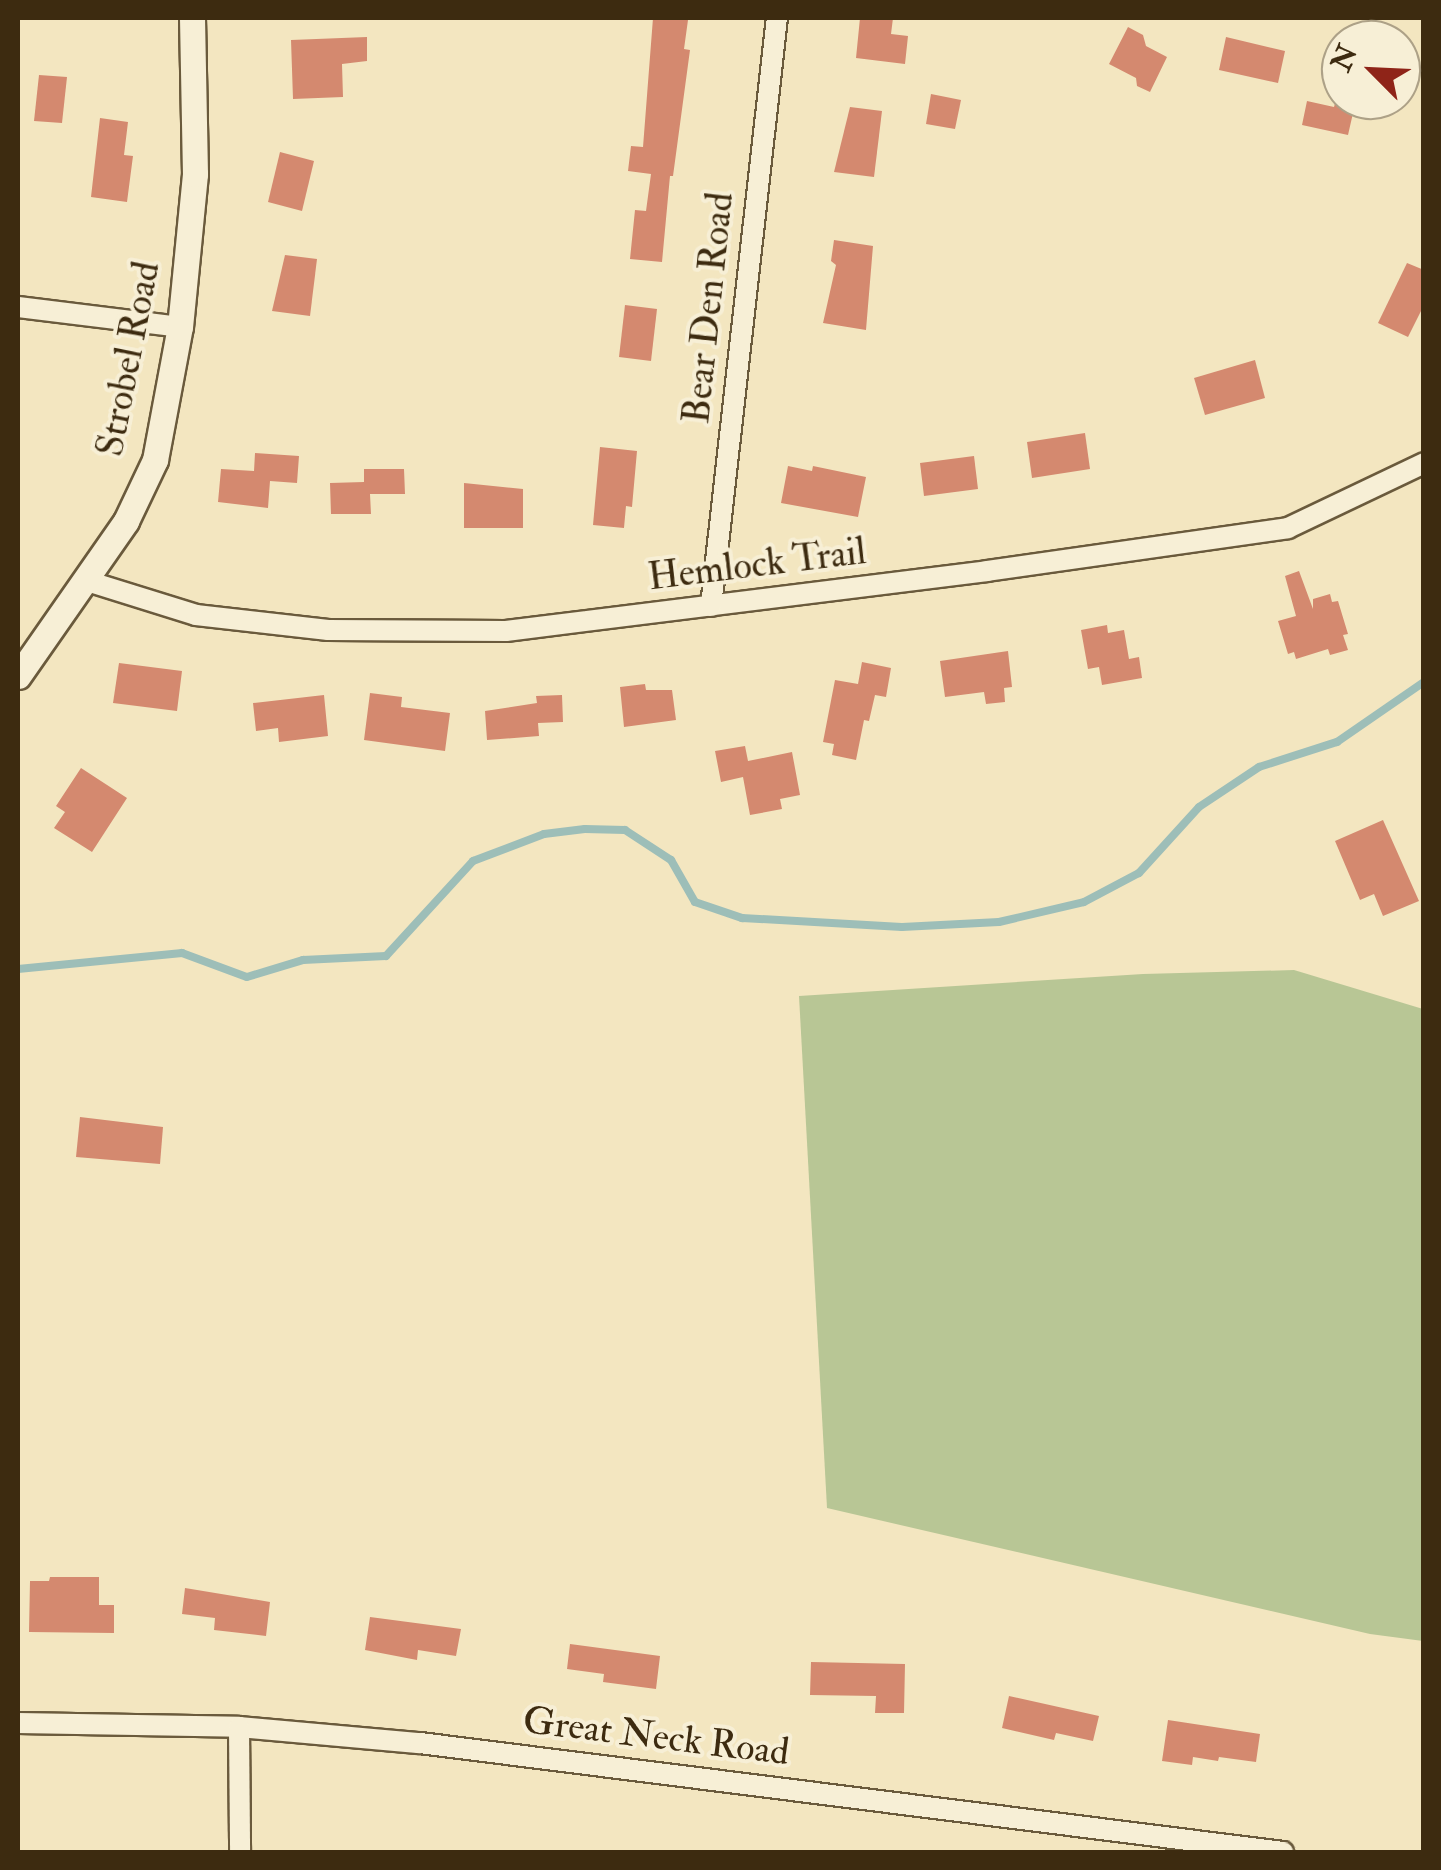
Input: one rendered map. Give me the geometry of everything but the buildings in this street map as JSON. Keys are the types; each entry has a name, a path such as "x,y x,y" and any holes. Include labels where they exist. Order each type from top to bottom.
{"street":[{"name":"Strobel Road","path":"18,676 126,521 154,460 180,327 195,174 192,18"},
{"name":"Bear Den Road","path":"711,606 777,18"},
{"path":"18,307 180,327"},
{"name":"Hemlock Trail","path":"87,582 196,615 328,630 506,632 1288,528 1424,463"},
{"name":"Great Neck Road","path":"18,1724 240,1726 519,1755 1283,1852"},
{"path":"240,1726 240,1852"}],"green space":[{"path":"1294,970 1423,1009 1423,1641 1370,1634 827,1508 799,996 1143,974"}],"waterway":[{"path":"18,969 182,953 247,977 303,960 386,956 473,861 544,834 585,829 625,830 671,860 695,902 742,918 902,927 999,922 1084,902 1139,873 1199,807 1259,767 1337,742 1424,682"}]}
